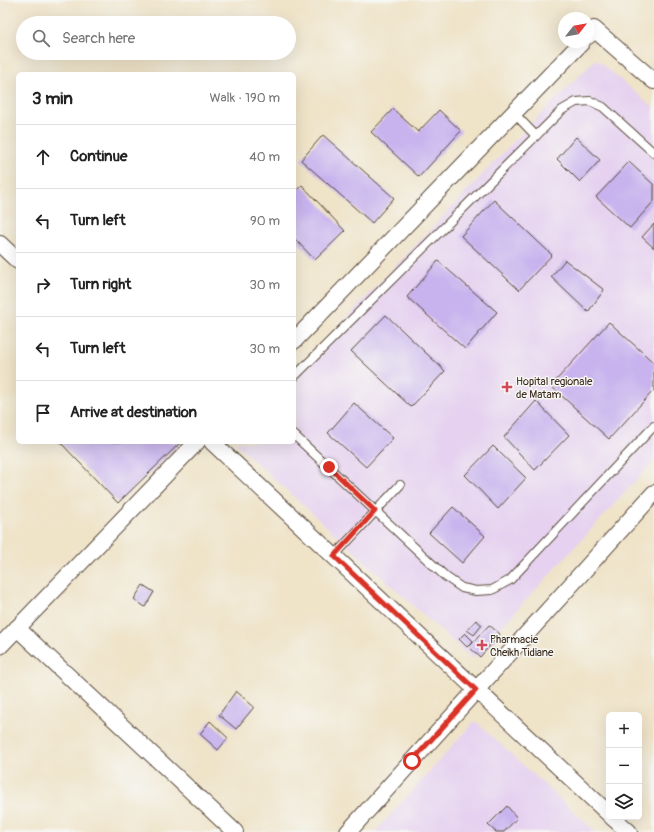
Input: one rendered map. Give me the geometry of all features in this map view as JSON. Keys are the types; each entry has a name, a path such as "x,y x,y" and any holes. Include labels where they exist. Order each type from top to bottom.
{"street":[{"path":"594,29 654,81"},
{"path":"296,339 576,48"},
{"path":"0,244 16,259"},
{"path":"0,646 195,444"},
{"path":"214,444 606,811"},
{"path":"348,832 654,494"},
{"path":"17,628 235,832"},
{"path":"615,820 628,832"}],"lane":[{"path":"296,375 562,110 576,102 590,101 603,107 654,153"},
{"path":"514,113 536,136"},
{"path":"296,437 446,577 462,588 476,591 492,590 510,580 654,426"},
{"path":"334,556 400,485"}],"shaded area":[{"path":"596,59 654,108 654,461 472,659 236,444 296,444 296,371 528,127"},
{"path":"475,721 596,832 375,832"}],"building":[{"path":"393,109 418,132 439,110 461,131 419,177 371,132"},
{"path":"323,135 394,198 372,223 301,160"},
{"path":"576,137 600,160 580,182 557,159"},
{"path":"629,162 654,185 654,201 630,228 596,197"},
{"path":"302,185 345,231 315,260 296,240 296,191"},
{"path":"494,200 552,255 519,290 461,236"},
{"path":"654,224 654,248 642,237"},
{"path":"565,260 604,290 588,312 551,277"},
{"path":"438,261 497,312 465,349 407,297"},
{"path":"386,315 445,371 411,407 351,351"},
{"path":"609,322 654,363 654,390 609,439 551,386"},
{"path":"536,401 569,435 535,470 504,437"},
{"path":"354,403 393,438 366,467 328,433"},
{"path":"62,444 179,444 118,503"},
{"path":"493,446 526,478 498,509 465,475"},
{"path":"453,507 485,536 462,563 429,533"},
{"path":"143,585 154,592 145,607 134,599"},
{"path":"476,620 482,625 474,635 467,630"},
{"path":"489,625 500,634 480,657 469,647"},
{"path":"465,633 473,641 467,647 459,639"},
{"path":"236,691 254,707 236,729 219,715"},
{"path":"210,721 228,738 218,750 200,734"},
{"path":"507,806 517,818 504,832 496,832 488,825"}],"place":[{"name":"Hopital regionale de Matam","path":"507,387"},
{"name":"Pharmacie Cheikh Tidiane","path":"482,645"}],"route":[{"path":"329,467 375,511 334,556 476,690 412,761"}]}
